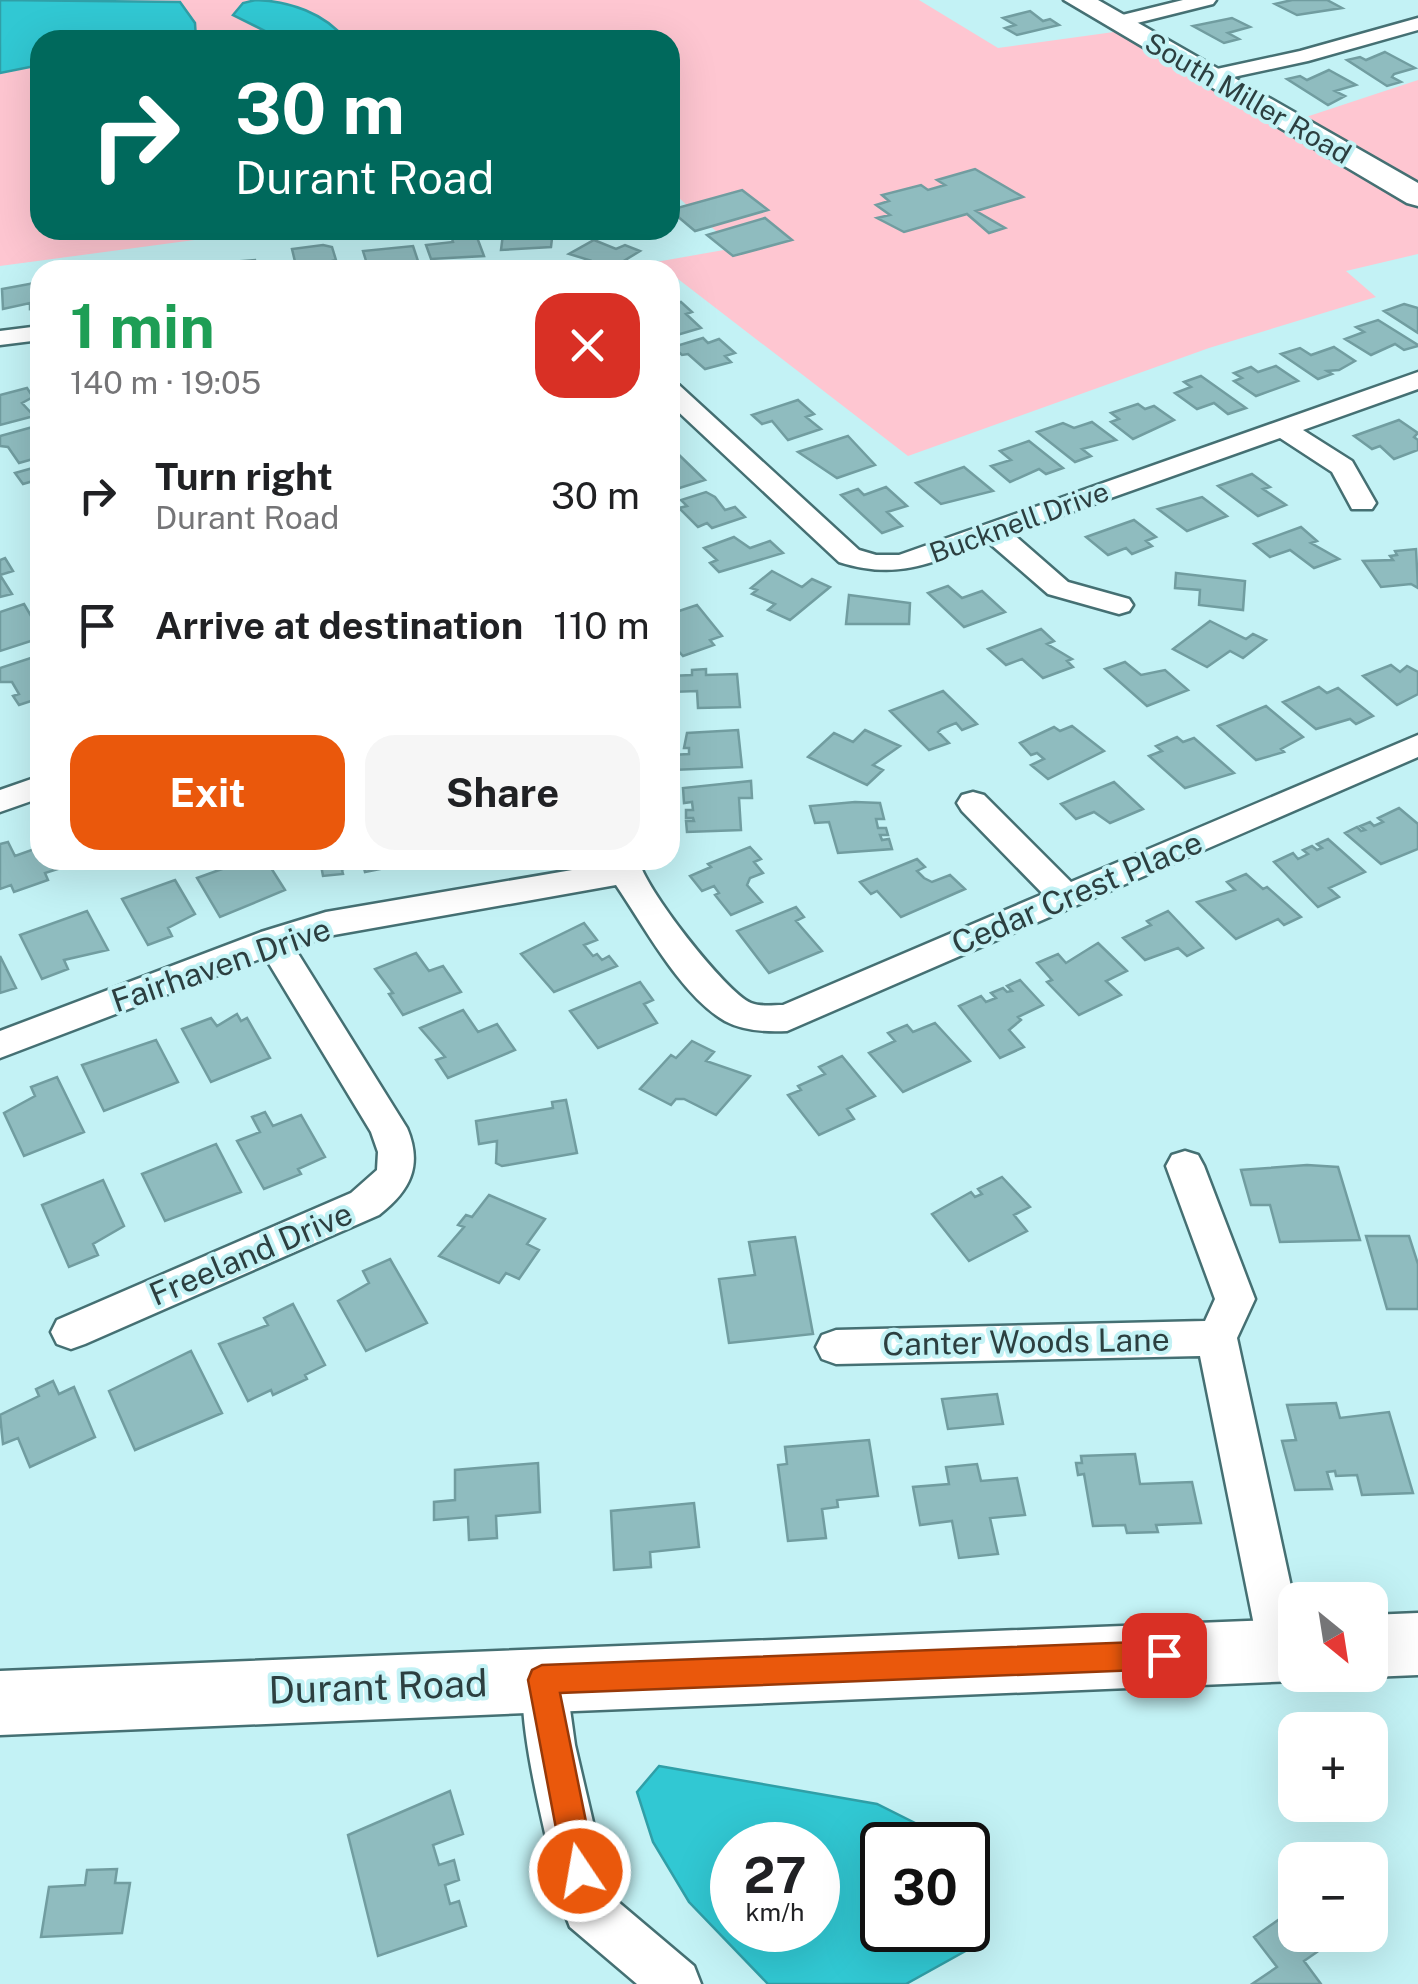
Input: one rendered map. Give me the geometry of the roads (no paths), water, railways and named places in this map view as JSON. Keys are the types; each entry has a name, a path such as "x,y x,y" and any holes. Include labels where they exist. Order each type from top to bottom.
{"street":[{"name":"South Miller Road","path":"1078,0 1418,196"},
{"path":"1117,22 1206,0"},
{"path":"1210,76 1301,57 1418,24"},
{"path":"0,338 30,334"},
{"name":"Bucknell Drive","path":"680,399 849,556 874,564 902,563 1418,380"},
{"path":"1283,428 1342,467 1362,503"},
{"path":"992,532 1058,588 1120,605"},
{"name":"Cedar Crest Place","path":"626,870 686,958 733,1009 758,1018 787,1018 1418,745"},
{"path":"0,800 30,790"},
{"path":"972,803 1066,898"},
{"name":"Fairhaven Drive","path":"0,1045 273,940 326,924 603,870"},
{"name":"Freeland Drive","path":"71,1332 366,1204 394,1175 400,1154 388,1128 273,940"},
{"name":"Canter Woods Lane","path":"1184,1166 1235,1299 1217,1338 1278,1606"},
{"name":"Canter Woods Lane","path":"836,1347 1217,1338"},
{"path":"1388,1645 1418,1644"},
{"name":"Durant Road","path":"0,1703 1278,1650"},
{"path":"542,1680 588,1909 676,1984"}],"water":[{"path":"0,0 180,2 195,23 195,30 30,30 30,67 0,73"},
{"path":"256,0 306,10 336,30 263,30 233,15 243,3"},
{"path":"659,1766 877,1804 913,1822 860,1822 860,1952 964,1952 906,1984 768,1984 737,1952 840,1952 840,1822 710,1822 710,1924 689,1902 653,1842 637,1792"}]}
